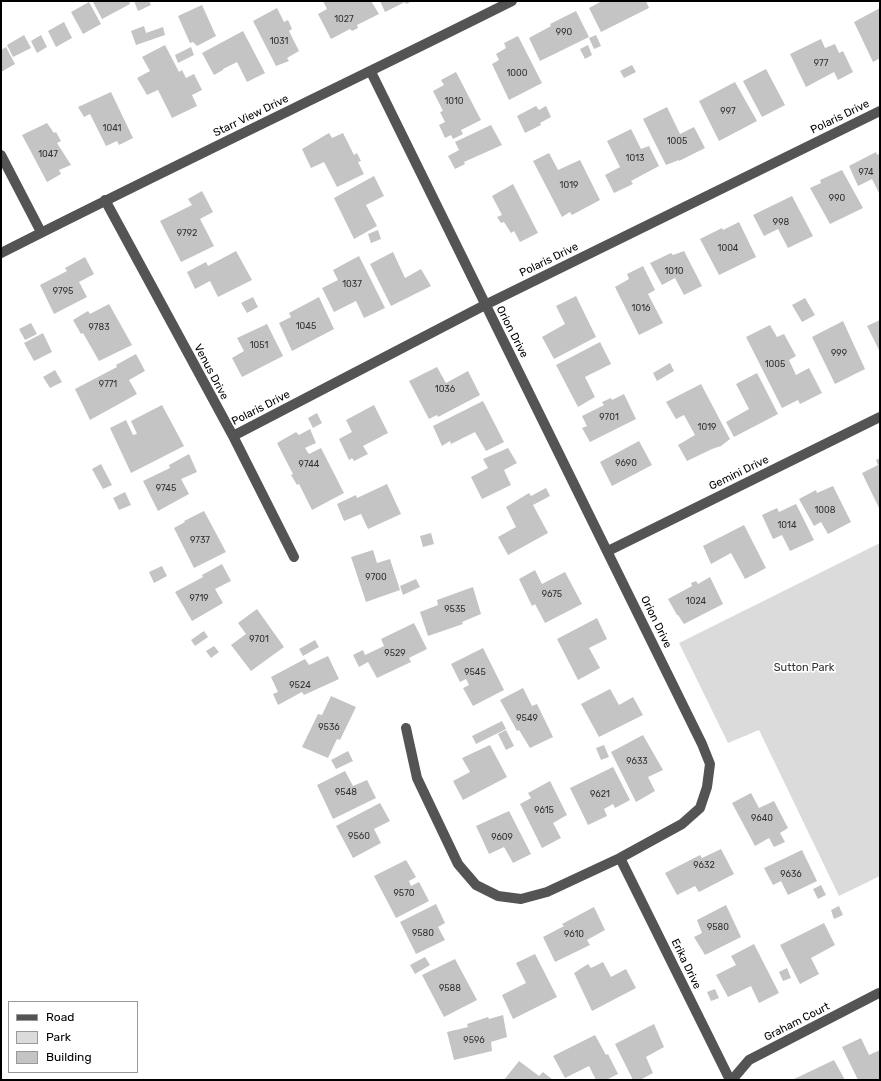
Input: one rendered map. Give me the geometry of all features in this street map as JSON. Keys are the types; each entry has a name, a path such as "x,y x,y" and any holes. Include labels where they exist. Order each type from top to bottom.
{"street":[{"name":"Starr View Drive","path":"1,253 105,200 371,72 512,1"},
{"name":"Orion Drive","path":"371,72 702,744 710,764 707,787 700,808 682,824 620,858 547,892 521,898 498,896 476,885 458,864 417,778 406,728"},
{"name":"Polaris Drive","path":"232,436 485,305 880,111"},
{"path":"1,155 41,232"},
{"name":"Venus Drive","path":"105,200 232,436 294,557"},
{"name":"Gemini Drive","path":"608,551 880,417"},
{"name":"Erika Drive","path":"620,858 731,1080"},
{"name":"Graham Court","path":"731,1080 749,1060 880,993"}],"green space":[{"name":"Sutton Park","path":"880,543 880,876 839,896 759,730 728,743 679,643"}],"building":[{"path":"129,1 130,4 102,19 93,2"},
{"path":"134,1 149,1 151,5 138,11"},
{"path":"323,1 371,1 379,14 357,25 358,28 352,31 350,29 331,39 318,14 327,9"},
{"path":"380,1 412,1 406,4 405,2 385,12"},
{"path":"602,1 646,1 649,8 601,32 589,8"},
{"path":"89,2 101,24 83,34 71,12"},
{"path":"202,5 216,36 197,46 193,42 190,43 178,16"},
{"path":"277,8 284,22 288,20 292,29 289,31 299,51 287,58 289,61 276,66 253,21"},
{"path":"880,8 880,58 873,62 854,22"},
{"path":"576,11 589,37 540,61 529,38 551,26 550,24"},
{"path":"64,22 72,38 56,47 48,31"},
{"path":"144,26 146,33 163,27 165,35 136,45 131,31"},
{"path":"243,31 265,73 247,82 237,62 214,75 202,53"},
{"path":"24,35 31,48 13,57 7,45"},
{"path":"41,35 47,47 37,53 31,41"},
{"path":"596,35 601,46 594,49 589,38"},
{"path":"518,36 542,83 509,100 492,64 499,60 496,54 506,48 504,43"},
{"path":"821,39 825,48 835,44 839,53 843,51 853,72 838,80 834,72 806,87 790,54"},
{"path":"165,45 179,72 182,70 186,78 194,74 202,90 192,95 197,106 172,118 158,90 147,95 137,78 150,71 142,57"},
{"path":"588,45 592,55 585,59 580,49"},
{"path":"6,47 15,64 1,72 1,50"},
{"path":"191,47 194,55 178,63 175,55"},
{"path":"632,65 636,72 624,78 620,71"},
{"path":"766,69 785,105 762,117 743,81"},
{"path":"456,72 481,120 461,130 463,134 453,139 451,135 445,138 439,125 445,122 440,112 443,111 433,91 444,85 441,80"},
{"path":"735,82 757,121 719,141 699,101"},
{"path":"111,92 133,138 119,145 117,141 106,146 90,114 84,117 78,107"},
{"path":"536,106 539,110 546,106 551,117 540,123 541,125 525,133 517,116"},
{"path":"667,107 680,134 694,127 705,148 679,161 666,165 643,119"},
{"path":"47,123 54,133 56,132 61,141 57,143 71,165 59,170 61,174 47,182 22,135"},
{"path":"491,125 502,145 464,162 465,164 455,169 448,156 459,150 455,142"},
{"path":"631,129 641,149 649,146 659,166 631,181 633,184 614,193 605,175 620,167 607,141"},
{"path":"329,133 332,138 343,133 354,155 357,153 361,161 358,162 364,174 337,187 324,162 311,168 302,149"},
{"path":"876,152 877,155 880,153 880,195 872,179 858,186 849,166"},
{"path":"549,153 558,170 580,160 600,200 572,215 570,212 562,217 533,161"},
{"path":"842,170 863,208 830,224 810,188 821,183 820,180"},
{"path":"374,176 384,196 366,205 377,226 354,239 334,198"},
{"path":"513,184 538,233 520,242 514,231 511,233 504,222 501,223 497,217 502,215 492,196"},
{"path":"202,191 213,212 200,219 214,246 181,262 160,221 192,205 188,199"},
{"path":"792,196 813,236 788,248 778,229 764,236 753,215"},
{"path":"739,222 756,257 719,275 700,239 722,228 723,230"},
{"path":"378,230 381,239 371,243 368,234"},
{"path":"236,251 252,280 218,297 210,281 195,289 187,272 206,262 208,266"},
{"path":"684,251 702,286 684,295 675,278 662,285 650,263 671,253 673,255"},
{"path":"393,252 405,278 421,269 431,286 391,306 370,264"},
{"path":"359,256 385,308 364,318 356,301 334,312 322,288 338,280 333,270"},
{"path":"85,257 94,274 79,282 87,297 54,314 40,285 67,271 65,268"},
{"path":"643,266 655,290 648,294 663,323 639,335 615,287 629,279 627,274"},
{"path":"576,296 596,337 554,359 542,337 565,324 556,306"},
{"path":"253,297 258,307 247,313 241,303"},
{"path":"319,297 334,329 292,351 279,323 291,317 289,313"},
{"path":"805,298 815,315 802,322 792,305"},
{"path":"109,304 132,345 99,361 83,333 81,334 73,320 88,311 90,314"},
{"path":"880,320 880,352 867,326"},
{"path":"843,321 865,369 835,384 812,337"},
{"path":"31,323 37,334 25,340 19,329"},
{"path":"267,324 283,356 242,377 232,358 244,351 237,338"},
{"path":"770,325 777,337 784,334 796,356 789,360 796,375 809,368 822,393 800,404 798,400 782,408 746,337"},
{"path":"43,333 52,352 34,361 24,343"},
{"path":"600,342 611,364 585,377 595,397 578,407 556,365"},
{"path":"136,354 145,371 129,380 137,394 90,420 75,389 117,367 116,365"},
{"path":"670,363 674,371 657,381 653,373"},
{"path":"437,367 446,383 468,371 480,395 438,417 437,415 429,419 409,381"},
{"path":"55,370 62,382 50,388 43,377"},
{"path":"757,373 778,414 734,437 726,422 749,409 736,384"},
{"path":"701,384 730,439 721,446 687,461 678,445 695,435 684,415 676,419 666,402"},
{"path":"624,394 636,419 590,442 582,428 587,426 582,416 604,405 602,402 611,398 612,400"},
{"path":"483,401 504,442 486,451 475,432 451,444 450,441 442,446 433,426"},
{"path":"162,405 184,446 131,473 110,428 126,420 133,435 137,434 131,421"},
{"path":"374,405 388,433 363,446 368,454 354,461 352,458 349,460 339,439 352,432 346,420"},
{"path":"317,413 322,423 313,428 308,418"},
{"path":"310,429 316,443 305,448 309,454 321,448 344,493 312,510 299,484 297,485 291,475 293,474 277,443 296,432 299,435"},
{"path":"639,441 652,465 612,486 600,462"},
{"path":"508,448 517,463 504,470 511,485 482,499 471,477 488,468 483,459"},
{"path":"189,454 197,472 181,479 189,494 158,511 143,481 170,468 169,465"},
{"path":"880,458 880,510 862,473 878,465 876,460"},
{"path":"101,464 112,485 103,489 92,469"},
{"path":"387,484 401,514 368,529 361,514 344,521 337,504 356,495 357,498"},
{"path":"833,486 851,522 828,534 821,522 814,526 799,499 816,490 817,493"},
{"path":"546,488 550,496 533,505 548,533 508,555 498,537 516,527 506,507 529,493 531,496"},
{"path":"125,492 131,505 119,510 113,498"},
{"path":"796,504 814,540 790,551 782,535 773,539 762,515 777,508 779,512"},
{"path":"204,511 226,552 194,568 174,528"},
{"path":"744,525 766,568 745,579 731,553 711,564 703,546"},
{"path":"431,533 434,544 423,547 420,536"},
{"path":"373,550 377,563 390,559 400,590 366,602 351,557"},
{"path":"222,564 231,581 215,589 223,603 192,621 175,592 203,577 202,575"},
{"path":"162,566 167,576 154,583 149,572"},
{"path":"535,570 542,584 565,572 582,604 545,623 535,604 532,606 519,579"},
{"path":"710,577 723,604 684,624 668,599 692,586 691,583 696,581 698,584"},
{"path":"416,579 420,587 403,595 400,586"},
{"path":"473,587 481,614 462,622 463,624 428,636 420,612 438,605 437,600"},
{"path":"257,609 284,647 251,671 231,645 246,634 238,623"},
{"path":"597,618 607,639 589,648 600,668 578,680 557,639"},
{"path":"414,623 427,649 409,658 411,662 377,678 368,662 359,667 353,655 363,650 365,655 384,646 381,639"},
{"path":"204,631 208,637 195,646 191,640"},
{"path":"315,640 319,647 303,656 299,649"},
{"path":"214,646 219,652 211,658 206,651"},
{"path":"483,648 504,690 473,706 463,688 469,685 466,679 460,682 451,664"},
{"path":"328,656 339,679 304,695 302,692 278,705 273,694 278,692 271,677 305,659 309,665"},
{"path":"523,688 532,706 537,704 553,737 530,748 519,730 517,731 500,700"},
{"path":"610,689 619,705 633,697 643,715 599,737 581,704"},
{"path":"331,696 356,707 340,740 337,739 328,758 302,747 318,714 322,715"},
{"path":"502,721 506,729 476,744 472,736"},
{"path":"506,730 514,746 506,750 498,734"},
{"path":"643,735 663,770 648,777 655,791 636,802 611,752"},
{"path":"490,745 507,777 463,800 453,781 470,772 462,758"},
{"path":"604,745 609,757 601,760 596,748"},
{"path":"348,751 353,761 336,769 331,760"},
{"path":"613,767 630,800 615,808 613,804 604,809 607,816 588,825 570,788"},
{"path":"345,771 353,786 367,780 376,798 333,819 317,785"},
{"path":"550,781 567,815 553,823 561,838 542,848 520,804 531,798 528,793"},
{"path":"751,793 759,808 774,801 788,828 780,833 785,842 774,847 769,838 755,846 732,803"},
{"path":"380,803 390,821 374,829 381,843 353,858 336,826"},
{"path":"509,811 531,854 513,863 504,847 489,854 476,826"},
{"path":"721,849 734,874 699,892 695,886 677,895 665,873 700,855 702,858"},
{"path":"802,850 817,881 788,895 781,881 773,885 764,868"},
{"path":"406,860 416,877 409,881 411,886 419,882 429,901 396,918 374,876"},
{"path":"821,885 826,895 818,899 813,889"},
{"path":"436,904 445,923 438,927 445,940 416,954 400,922"},
{"path":"726,905 741,937 705,955 694,937 702,933 697,920"},
{"path":"839,906 843,915 834,919 831,910"},
{"path":"594,907 605,930 587,940 590,945 555,962 543,937 564,926 562,924"},
{"path":"824,923 835,945 811,958 819,974 800,984 780,945"},
{"path":"754,944 779,993 759,1003 751,986 728,997 716,975 736,965 731,956"},
{"path":"535,954 557,997 513,1019 502,995 526,983 516,963"},
{"path":"425,957 430,965 415,974 410,965"},
{"path":"455,959 477,1000 444,1017 422,975"},
{"path":"603,962 611,977 626,969 636,988 592,1011 574,973 588,964 591,968"},
{"path":"787,968 791,978 783,981 779,972"},
{"path":"715,989 719,998 711,1001 707,992"},
{"path":"503,1015 507,1037 491,1042 492,1051 454,1060 447,1032 468,1027 467,1024 488,1017 489,1019"},
{"path":"654,1024 664,1047 646,1057 653,1073 640,1080 633,1080 615,1044"},
{"path":"595,1035 606,1055 608,1054 618,1074 606,1080 596,1080 589,1066 565,1078 553,1056"},
{"path":"861,1038 869,1055 880,1050 880,1080 858,1080 842,1047"},
{"path":"834,1060 845,1080 792,1080"},
{"path":"519,1061 539,1076 543,1072 553,1080 504,1080"}]}
